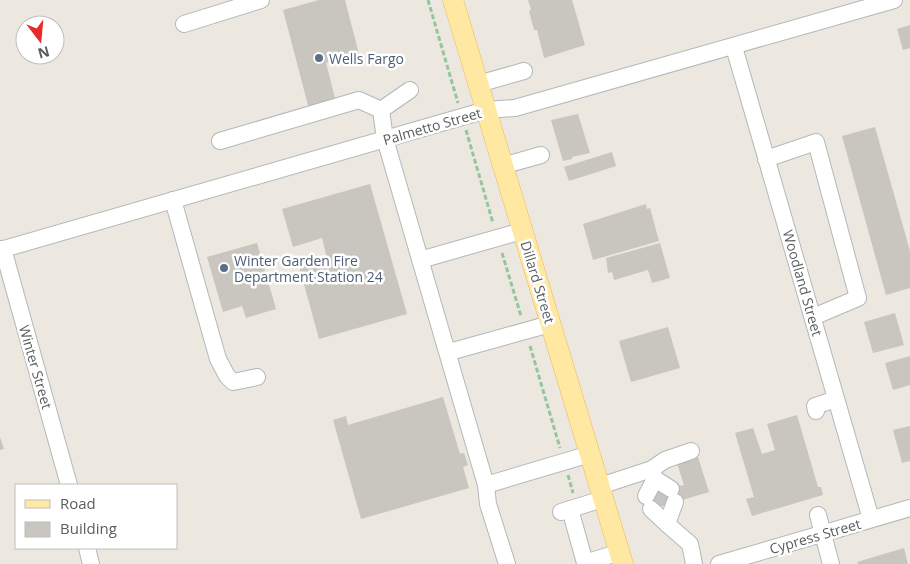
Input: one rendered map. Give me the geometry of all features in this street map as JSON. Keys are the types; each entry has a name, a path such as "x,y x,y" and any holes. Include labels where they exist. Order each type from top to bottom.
{"main road":[{"name":"Dillard Street","path":"453,0 621,558"}],"street":[{"path":"184,24 261,0"},
{"name":"Palmetto Street","path":"1,250 486,110 515,108 894,0"},
{"name":"Woodland Street","path":"734,47 871,519"},
{"path":"478,84 524,71"},
{"path":"381,110 410,90"},
{"path":"220,141 359,100 381,110"},
{"path":"381,110 385,139 486,485 488,504 507,564"},
{"path":"766,158 816,142 858,298 813,317"},
{"path":"502,166 542,155"},
{"path":"173,200 218,359 227,376 233,382 257,377"},
{"path":"420,260 522,231"},
{"name":"Winter Street","path":"1,250 69,484"},
{"path":"445,345 449,350 453,351 550,324"},
{"path":"816,411 815,406 836,399"},
{"path":"691,451 665,460 659,493 666,524 690,544 694,564"},
{"path":"486,485 590,454"},
{"path":"621,558 584,563 569,509 602,493 659,493"},
{"name":"Cypress Street","path":"719,564 871,519 908,514"},
{"path":"818,515 832,564"},
{"path":"86,549 91,564"}],"path":[{"path":"428,0 564,462 569,509"}],"building":[{"name":"Wells Fargo","path":"319,0 345,0 359,54 326,63 336,102 309,109 283,10"},
{"path":"528,0 572,0 585,45 544,58 537,30 534,30"},
{"path":"910,25 910,48 903,50 897,29"},
{"path":"578,114 590,153 563,161 551,120"},
{"path":"875,127 910,251 910,288 886,295 842,136"},
{"path":"612,152 616,166 569,181 564,167"},
{"path":"370,184 407,314 319,339 299,266 327,258 322,238 293,247 282,209"},
{"path":"646,204 647,209 650,208 659,241 593,260 583,224"},
{"path":"257,243 276,309 246,318 242,306 223,312 207,257"},
{"path":"660,243 670,278 652,283 648,270 614,280 612,272 608,273 606,258"},
{"path":"895,313 904,345 873,353 864,322"},
{"path":"668,327 680,368 631,382 619,341"},
{"path":"910,356 910,385 893,390 885,363"},
{"path":"443,397 460,454 464,453 468,465 463,467 469,488 361,519 333,420 346,416 348,425"},
{"path":"797,415 818,487 821,487 823,495 752,516 746,499 754,497 735,433 753,428 762,454 775,450 767,424"},
{"path":"910,426 910,461 902,463 893,430"},
{"path":"0,437 4,449 0,450"},
{"path":"698,457 709,492 645,511 640,497 684,485 677,463"},
{"path":"904,548 908,564 858,564 857,562"}],"tunnel":[{"path":"658,492 662,506"}],"place":[{"name":"Wells Fargo","path":"319,58"},
{"name":"Winter Garden Fire Department Station 24","path":"224,268"}]}
